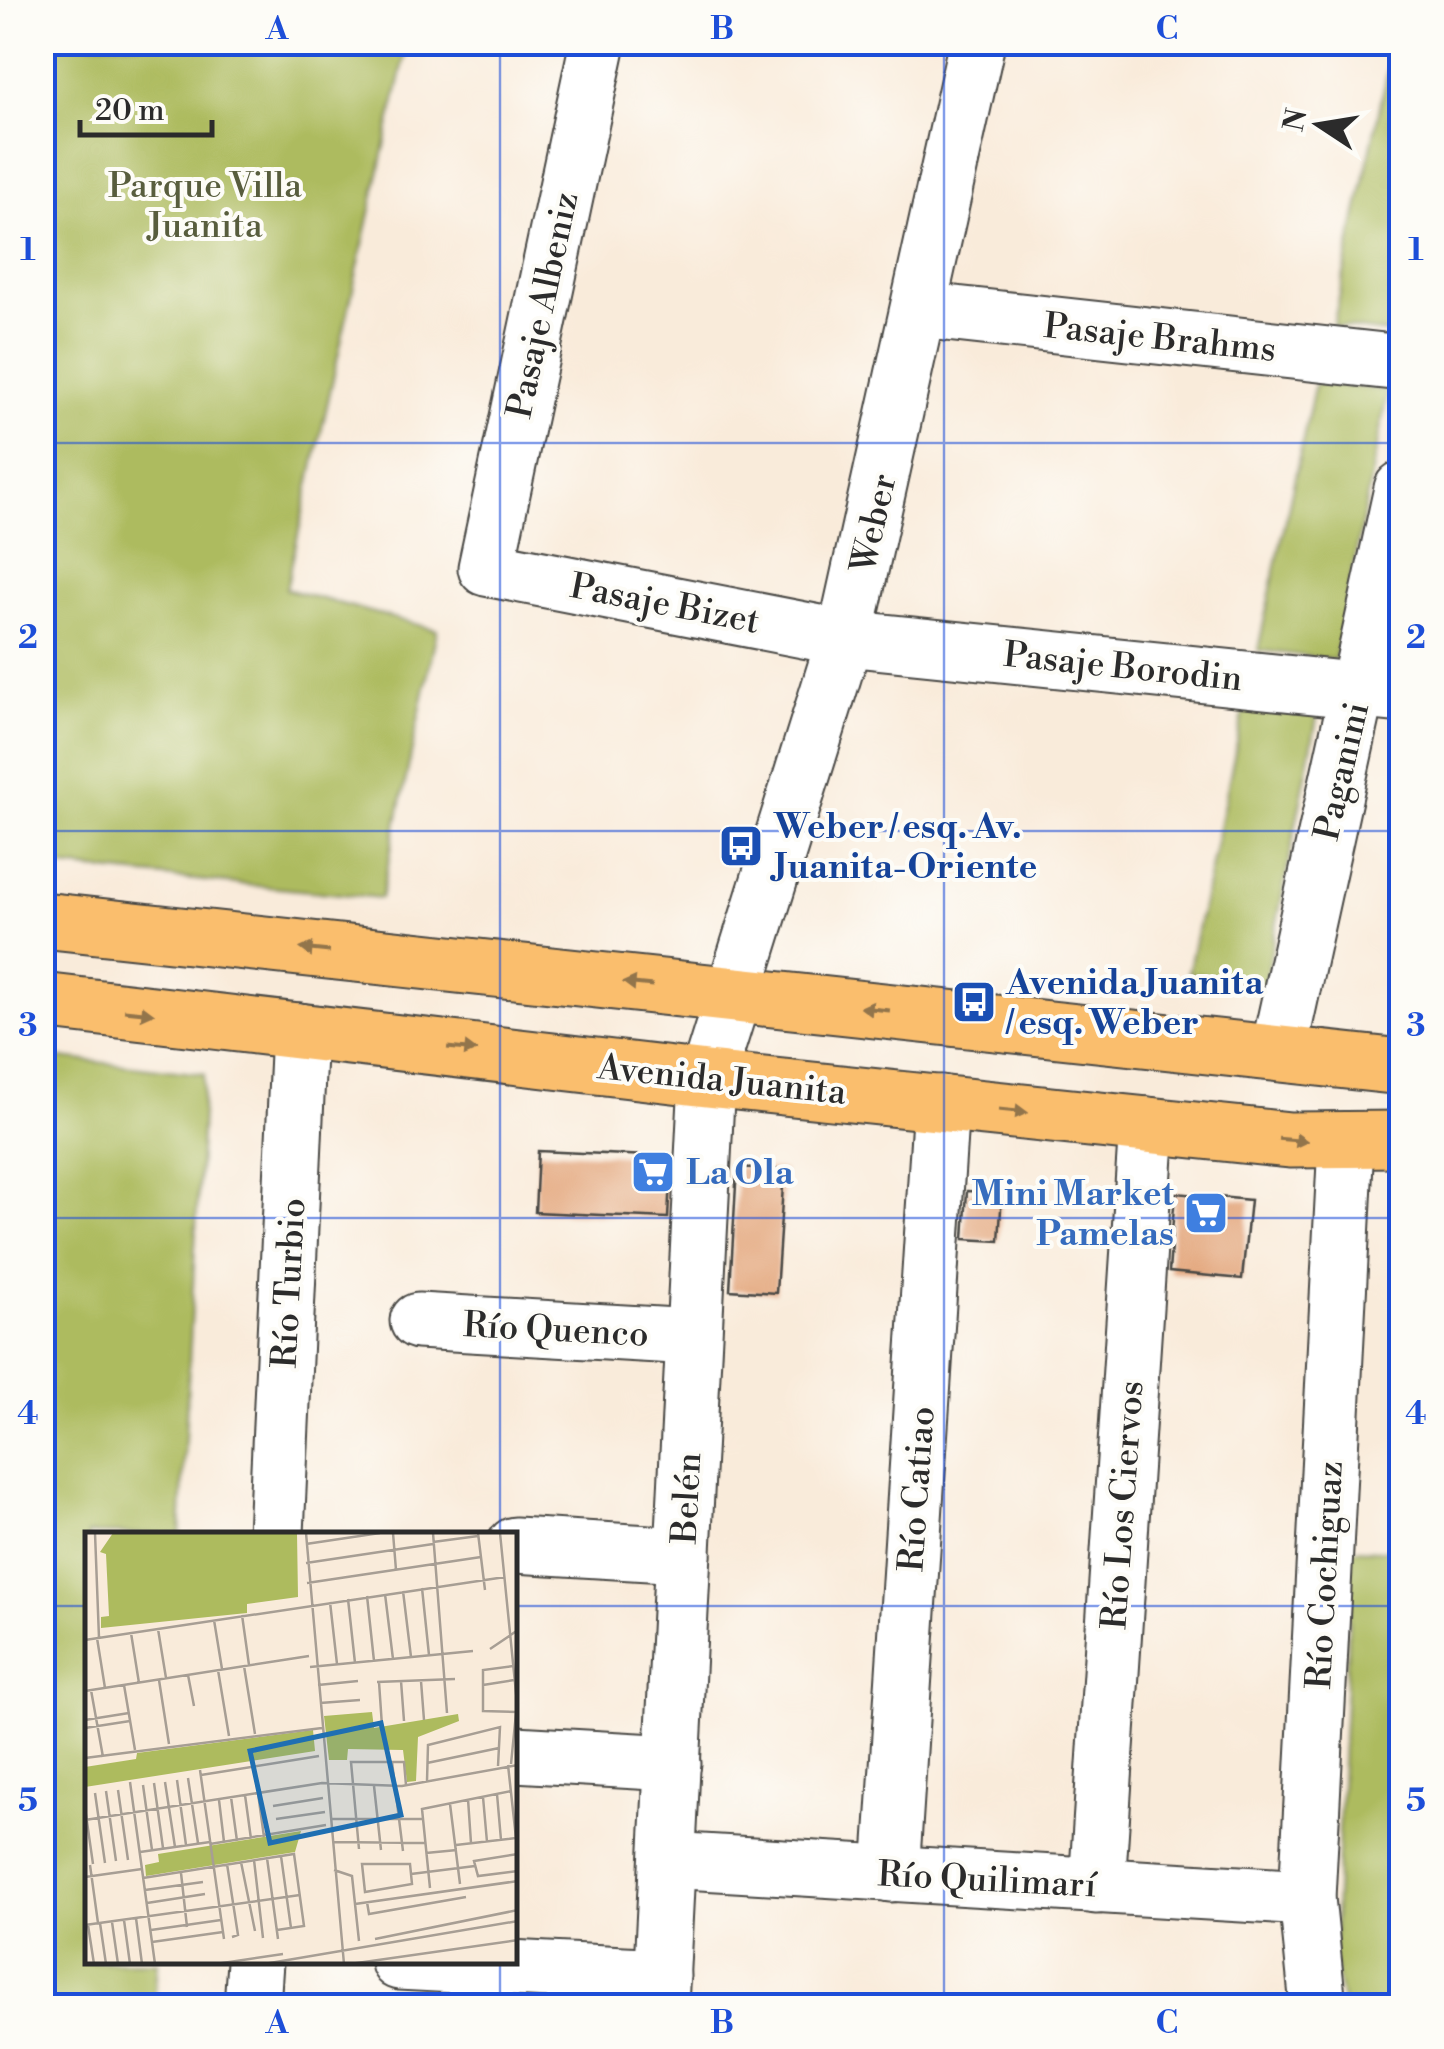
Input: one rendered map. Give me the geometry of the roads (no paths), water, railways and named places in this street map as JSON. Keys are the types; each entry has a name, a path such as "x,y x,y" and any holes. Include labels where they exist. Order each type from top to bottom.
{"main road":[{"path":"42,920 1402,1067"},
{"name":"Avenida Juanita","path":"42,1002 941,1104 1346,1142 1402,1139"}],"street":[{"name":"Pasaje Albeniz","path":"486,568 598,42"},
{"name":"Weber","path":"735,994 845,638 977,42"},
{"name":"Pasaje Brahms","path":"919,310 1402,363"},
{"name":"Paganini","path":"1278,1053 1380,693 1402,489"},
{"name":"Pasaje Bizet","path":"486,568 845,638"},
{"name":"Pasaje Borodin","path":"845,638 1380,693"},
{"name":"Belén","path":"661,1991 707,1079 735,994"},
{"name":"Río Turbio","path":"276,1532 299,1031"},
{"name":"Río Catiao","path":"892,1874 941,1104"},
{"name":"Río Los Ciervos","path":"1097,1886 1147,1124"},
{"name":"Río Cochiguaz","path":"1318,2006 1307,1898 1346,1142"},
{"name":"Río Quenco","path":"418,1321 694,1336"},
{"path":"518,1545 683,1555"},
{"path":"518,1754 672,1764"},
{"name":"Río Quilimarí","path":"668,1860 1307,1898"},
{"path":"252,2006 255,1964"},
{"path":"417,1964 661,1991"}],"place":[{"name":"Weber / esq. Av. Juanita-Oriente","path":"741,846"},
{"name":"Avenida Juanita / esq. Weber","path":"974,1002"},
{"name":"La Ola","path":"653,1172"},
{"name":"Mini Market Pamelas","path":"1206,1213"}],"park label":[{"name":"Parque Villa Juanita","path":"205,205"}]}
